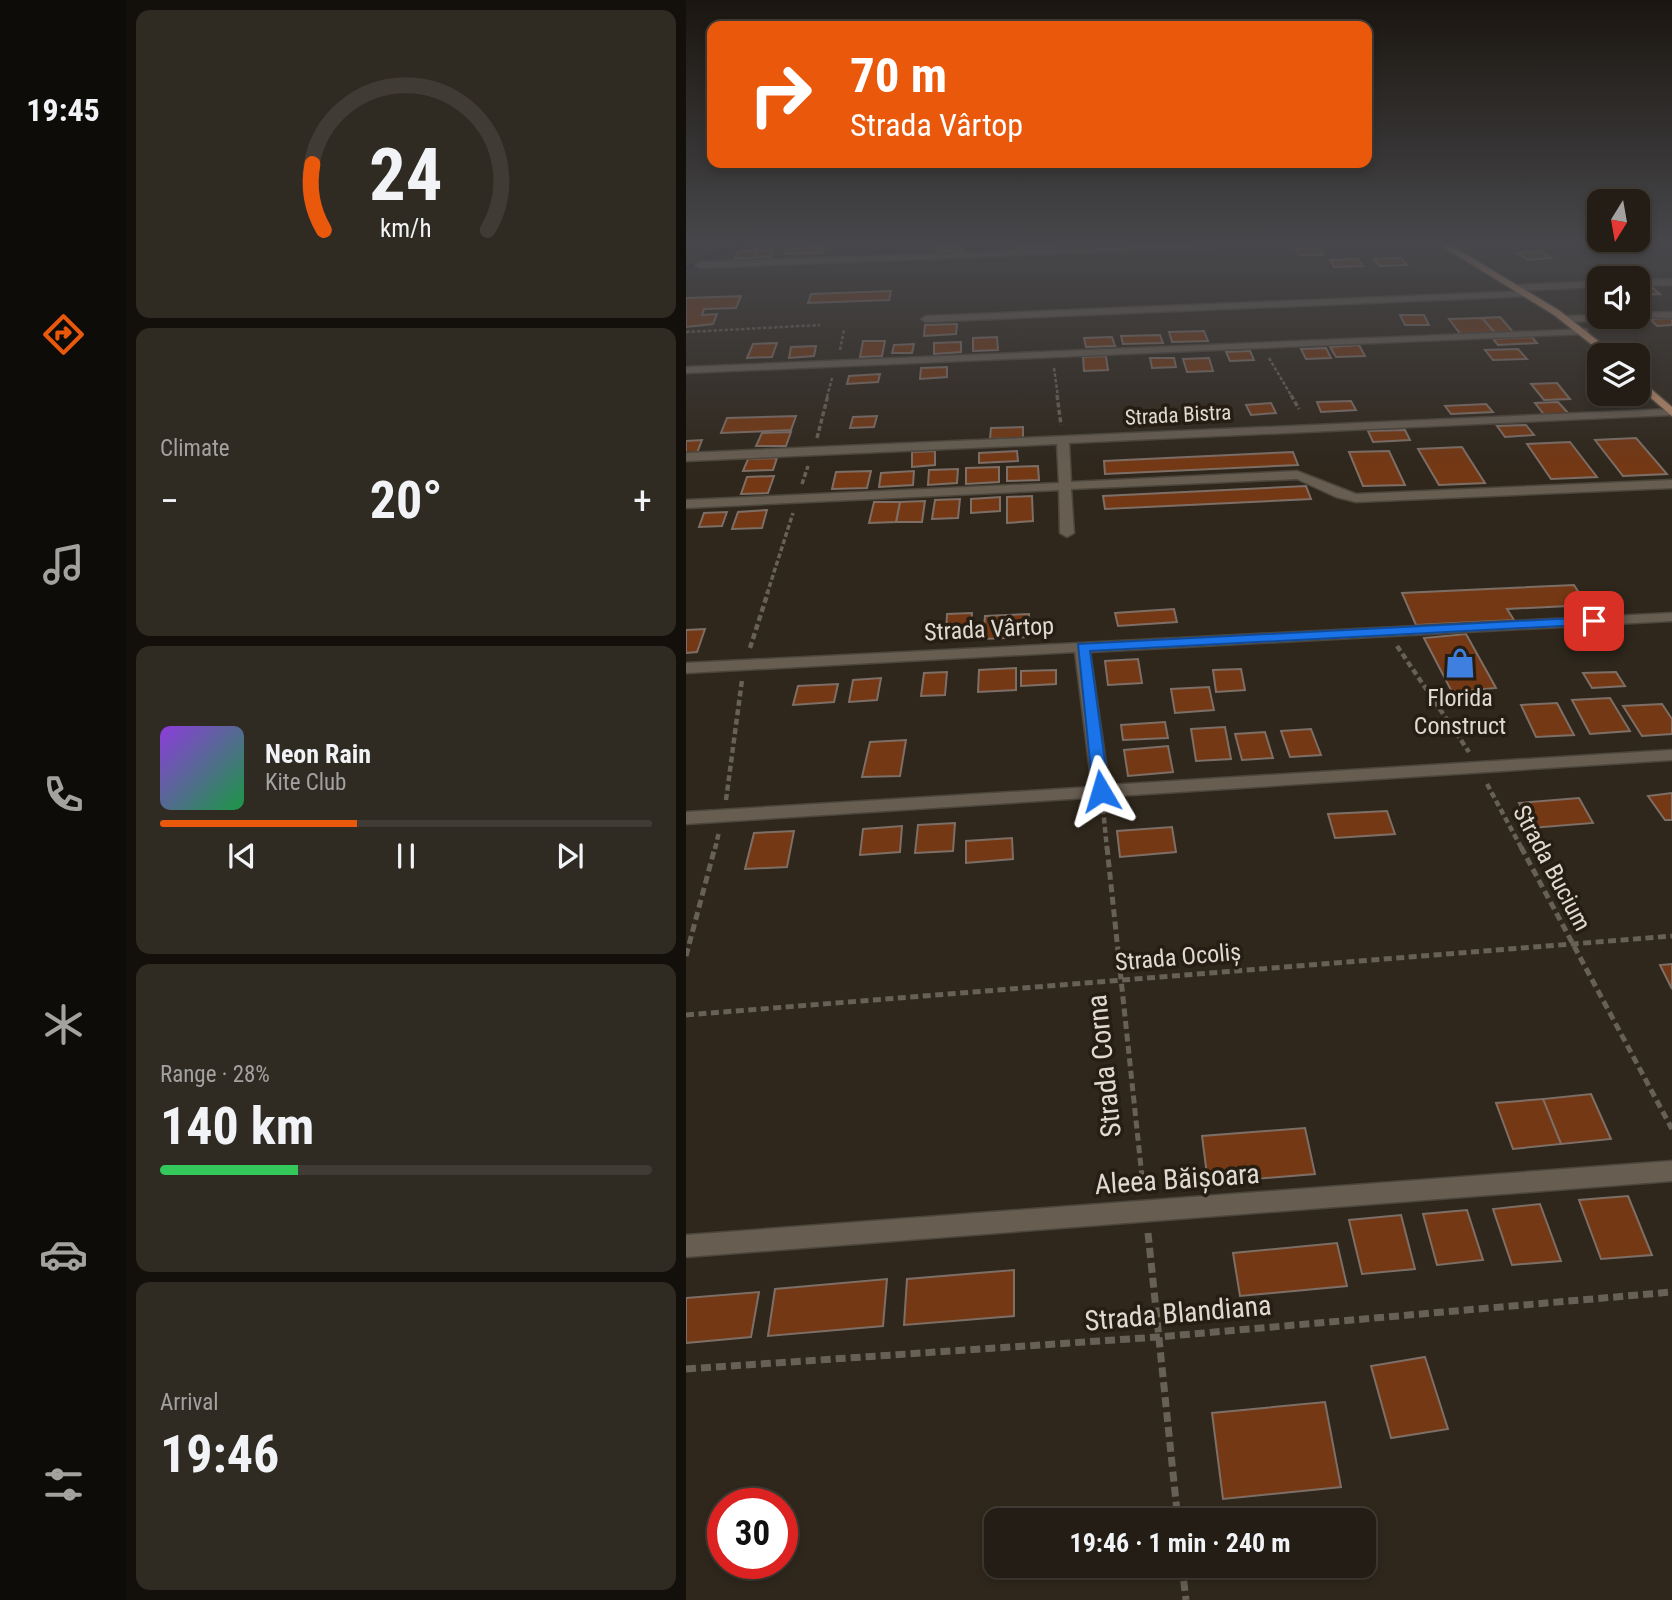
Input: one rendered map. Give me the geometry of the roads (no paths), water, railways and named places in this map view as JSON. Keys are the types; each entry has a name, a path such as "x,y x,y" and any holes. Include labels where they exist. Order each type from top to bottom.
{"main road":[{"path":"1565,319 1597,343"},
{"path":"1650,392 1672,412"}],"street":[{"path":"926,319 958,318"},
{"path":"1565,319 1587,318"},
{"path":"686,370 1583,331"},
{"name":"Strada Bistra","path":"686,457 1672,412"},
{"path":"1062,440 1067,533"},
{"path":"686,505 1297,475 1310,477 1345,498 1672,484"},
{"name":"Strada Vârtop","path":"686,667 1672,617"},
{"path":"1082,647 1101,791"},
{"path":"686,818 1672,755"},
{"name":"Aleea Băișoara","path":"686,1246 1672,1171"}],"place":[{"name":"Florida Construct","path":"1460,663"}]}
